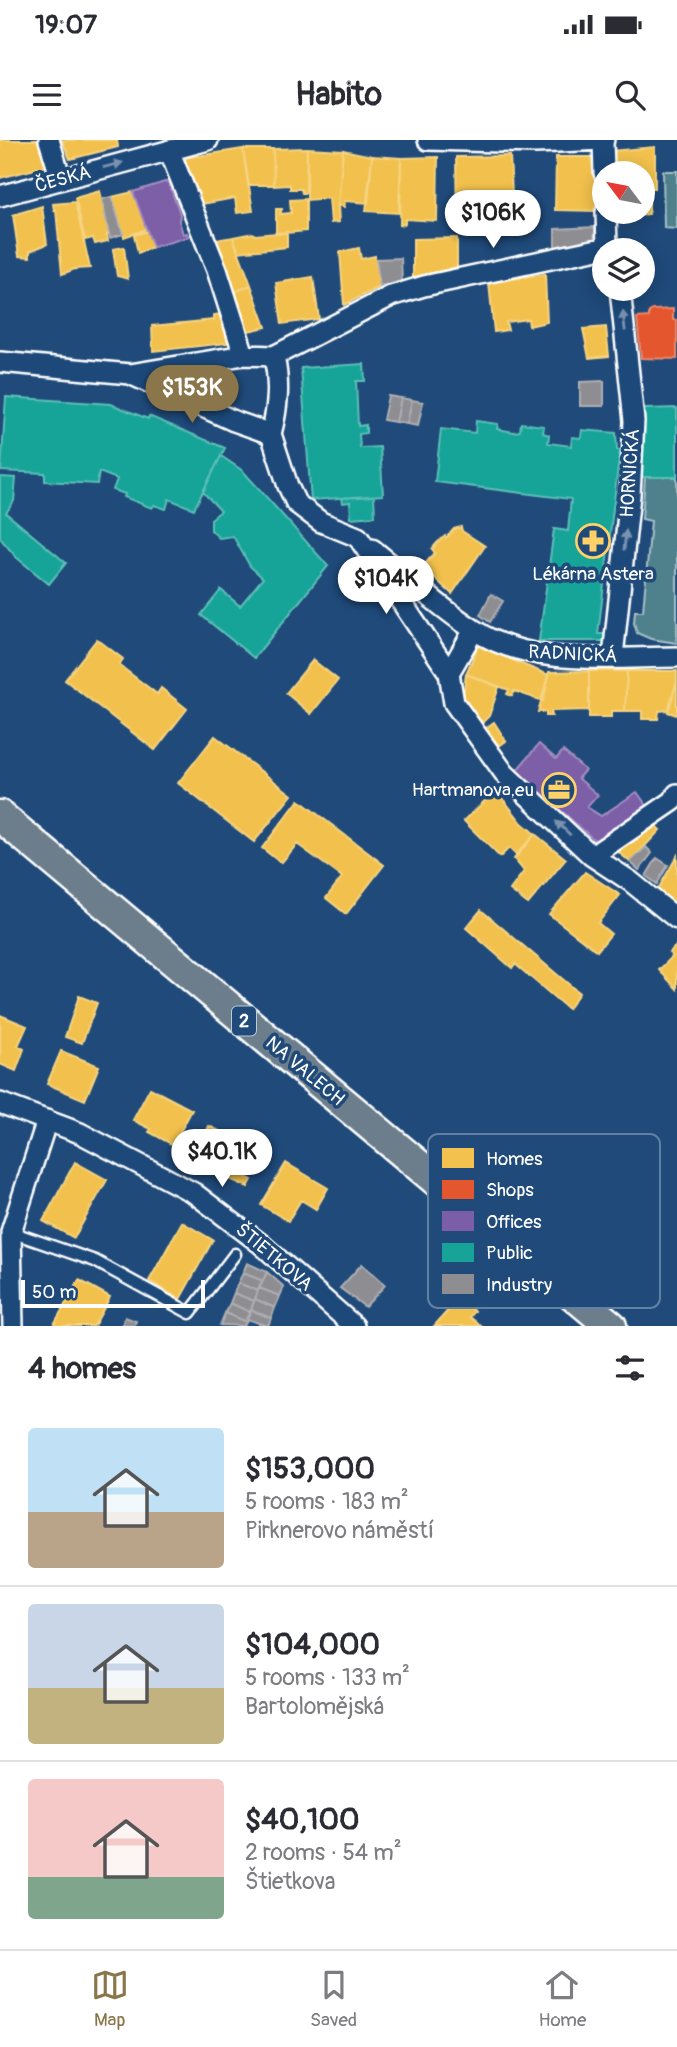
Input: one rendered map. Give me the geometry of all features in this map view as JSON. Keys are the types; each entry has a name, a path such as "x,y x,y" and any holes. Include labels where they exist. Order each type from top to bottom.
{"main road":[{"name":"NA VALECH","path":"0,816 428,1173"},
{"name":"NA VALECH","path":"589,1308 611,1326"}],"street":[{"path":"50,140 61,179"},
{"name":"ČESKÁ","path":"0,196 208,140"},
{"path":"428,140 535,143 596,140 601,161"},
{"path":"169,150 217,270 244,355"},
{"path":"0,362 130,374 244,355 274,356 391,296 424,286 592,251"},
{"name":"HORNICKÁ","path":"613,657 630,495 634,421 621,301"},
{"path":"130,374 222,416 271,434 277,409 279,379 274,356"},
{"name":"RADNICKÁ","path":"271,434 296,503 321,522 358,537 474,630 513,649 550,656 677,657"},
{"path":"358,537 449,673 454,704 505,774 592,856 630,881 677,919"},
{"path":"449,673 474,630"},
{"path":"592,856 673,801 677,794"},
{"name":"ŠTIETKOVA","path":"0,1103 80,1133 194,1193 261,1244 354,1326"},
{"path":"13,1326 5,1232 47,1121"}],"lane":[{"path":"5,1232 95,1261 190,1313 235,1254"}],"green space":[{"path":"663,171 677,171 677,229 664,228"},
{"path":"645,477 677,477 677,643 651,639 637,633 634,623 635,611 643,611 651,521 642,519"}],"building: Homes":[{"path":"0,140 41,140 47,166 0,178"},
{"path":"62,140 117,140 118,147 70,159"},
{"path":"655,147 655,161 611,161 611,151"},
{"path":"307,148 343,150 339,222 331,223 329,198 307,200"},
{"path":"307,148 306,193 302,193 301,189 290,189 290,185 274,186 273,149"},
{"path":"243,149 273,149 274,185 248,185"},
{"path":"243,149 253,211 237,213 235,198 196,205 185,158"},
{"path":"343,150 372,156 368,203 345,201 344,207 338,205"},
{"path":"372,156 401,158 399,213 366,211"},
{"path":"510,156 513,213 501,214 500,204 494,204 494,193 477,192 476,224 457,224 456,157"},
{"path":"438,157 437,221 405,219 405,224 400,225 401,158"},
{"path":"556,157 598,157 598,161 592,161 592,211 555,210"},
{"path":"100,191 110,234 107,234 108,241 95,244 93,238 85,240 75,198"},
{"path":"133,192 147,229 124,237 112,197"},
{"path":"306,199 306,231 276,234 276,209 282,209 280,214 291,213 290,200"},
{"path":"75,202 90,268 75,269 62,274 56,210 53,204"},
{"path":"42,206 47,244 30,251 30,257 19,256 13,215"},
{"path":"148,231 153,247 138,253 134,235"},
{"path":"287,232 287,247 238,252 233,237 253,233"},
{"path":"233,237 251,285 232,293 209,241"},
{"path":"457,238 457,267 413,278 413,239"},
{"path":"124,247 128,279 117,276 113,249"},
{"path":"359,248 361,259 375,256 380,287 344,305 340,252"},
{"path":"545,274 547,322 529,326 528,319 506,322 508,330 494,332 489,283"},
{"path":"313,277 319,319 282,324 276,283"},
{"path":"251,285 266,327 248,331 232,293"},
{"path":"221,314 228,343 153,351 152,326 214,320 214,315"},
{"path":"606,327 609,356 589,358 583,329"},
{"path":"461,527 462,531 485,546 452,594 422,567 435,553 432,549 437,543 454,529"},
{"path":"97,639 123,659 119,665 157,694 161,688 187,709 155,750 65,680"},
{"path":"478,646 549,675 543,701 514,691 512,696 507,694 509,690 466,674"},
{"path":"313,660 338,680 311,714 286,693"},
{"path":"589,671 589,710 551,711 552,716 546,716 546,712 538,712 549,672"},
{"path":"589,671 627,671 625,711 611,711 611,717 589,717"},
{"path":"627,671 677,671 677,681 668,710 659,711 658,719 642,719 642,711 625,711"},
{"path":"466,674 499,687 489,716 482,723 463,697"},
{"path":"677,681 677,715 668,712"},
{"path":"494,722 506,741 499,746 486,728"},
{"path":"215,736 292,795 254,842 178,783"},
{"path":"496,790 522,823 535,834 516,855 509,848 500,857 464,821"},
{"path":"299,800 384,865 346,914 326,898 342,877 297,844 281,863 262,848"},
{"path":"651,821 660,830 630,862 613,847"},
{"path":"535,834 566,859 528,904 510,890 524,871 514,859"},
{"path":"677,856 677,907 657,891"},
{"path":"585,872 620,895 598,923 611,934 597,951 549,914"},
{"path":"481,910 579,993 568,1009 515,964 512,968 466,928"},
{"path":"677,945 677,989 659,970 673,956 669,953"},
{"path":"79,996 97,1003 82,1043 65,1037"},
{"path":"0,1015 27,1026 18,1046 24,1049 16,1071 0,1064"},
{"path":"61,1051 99,1066 85,1100 47,1084"},
{"path":"150,1088 192,1110 173,1145 133,1120"},
{"path":"209,1126 259,1150 246,1177 252,1180 248,1187 192,1163"},
{"path":"75,1162 107,1180 74,1238 43,1221"},
{"path":"286,1163 328,1188 316,1209 301,1200 288,1221 261,1205"},
{"path":"182,1222 213,1240 180,1299 149,1281"},
{"path":"79,1280 110,1297 94,1326 53,1326"},
{"path":"450,1308 471,1308 475,1311 470,1317 481,1326 434,1326"}],"building: Shops":[{"path":"673,309 673,320 677,320 677,359 641,358 637,318 649,317 649,312 653,310"}],"building: Offices":[{"path":"168,181 180,214 183,234 187,233 188,237 153,247 133,192"},
{"path":"539,744 556,759 563,751 585,770 578,778 598,795 587,807 601,816 637,792 650,810 599,844 516,771"}],"building: Public":[{"path":"364,364 365,381 356,381 358,426 366,425 366,433 359,434 360,448 380,447 383,495 311,500 301,368"},
{"path":"6,397 111,404 148,419 149,416 225,448 194,509 169,499 166,509 154,505 152,508 113,490 117,479 99,472 97,484 45,481 45,473 1,471"},
{"path":"677,408 677,477 641,477 645,409"},
{"path":"476,421 498,424 497,429 514,432 520,431 521,423 544,426 543,433 549,435 548,443 571,446 572,437 581,438 582,430 616,433 617,450 620,450 598,634 605,634 604,641 539,641 554,529 568,531 571,499 435,482 441,429 475,433"},
{"path":"221,456 243,471 328,566 254,658 201,615 221,590 240,606 263,578 250,566 233,536 219,538 211,530 211,519 221,511 203,492"},
{"path":"0,477 16,478 14,501 6,513 66,563 49,584 16,557 0,538"},
{"path":"374,496 375,516 351,518 350,502 343,503 342,498"}],"building: Industry":[{"path":"112,197 123,234 110,238 102,199"},
{"path":"595,227 594,238 592,242 555,249 555,229"},
{"path":"401,258 402,281 380,287 376,259"},
{"path":"604,381 604,406 580,406 580,382"},
{"path":"388,396 401,398 396,422 383,420"},
{"path":"401,398 412,400 407,424 396,422"},
{"path":"412,400 423,402 418,426 407,424"},
{"path":"491,594 503,601 490,622 480,615"},
{"path":"646,847 652,853 639,870 630,862"},
{"path":"657,858 668,865 657,884 646,876"},
{"path":"247,1263 267,1272 263,1281 243,1273"},
{"path":"362,1264 385,1285 365,1307 340,1288"},
{"path":"267,1272 284,1287 280,1296 259,1288"},
{"path":"243,1273 263,1281 258,1291 238,1283"},
{"path":"238,1283 258,1291 254,1301 234,1293"},
{"path":"259,1288 280,1296 275,1308 255,1299"},
{"path":"234,1293 254,1301 250,1312 230,1303"},
{"path":"255,1299 275,1308 271,1318 251,1310"},
{"path":"230,1303 250,1312 246,1322 225,1313"},
{"path":"251,1310 271,1318 268,1326 246,1319"},
{"path":"225,1313 246,1322 244,1326 220,1325"},
{"path":"125,1317 136,1321 134,1326 122,1326"}],"place":[{"name":"Lékárna Astera","path":"593,541"},
{"name":"Hartmanova.eu","path":"559,790"}]}
